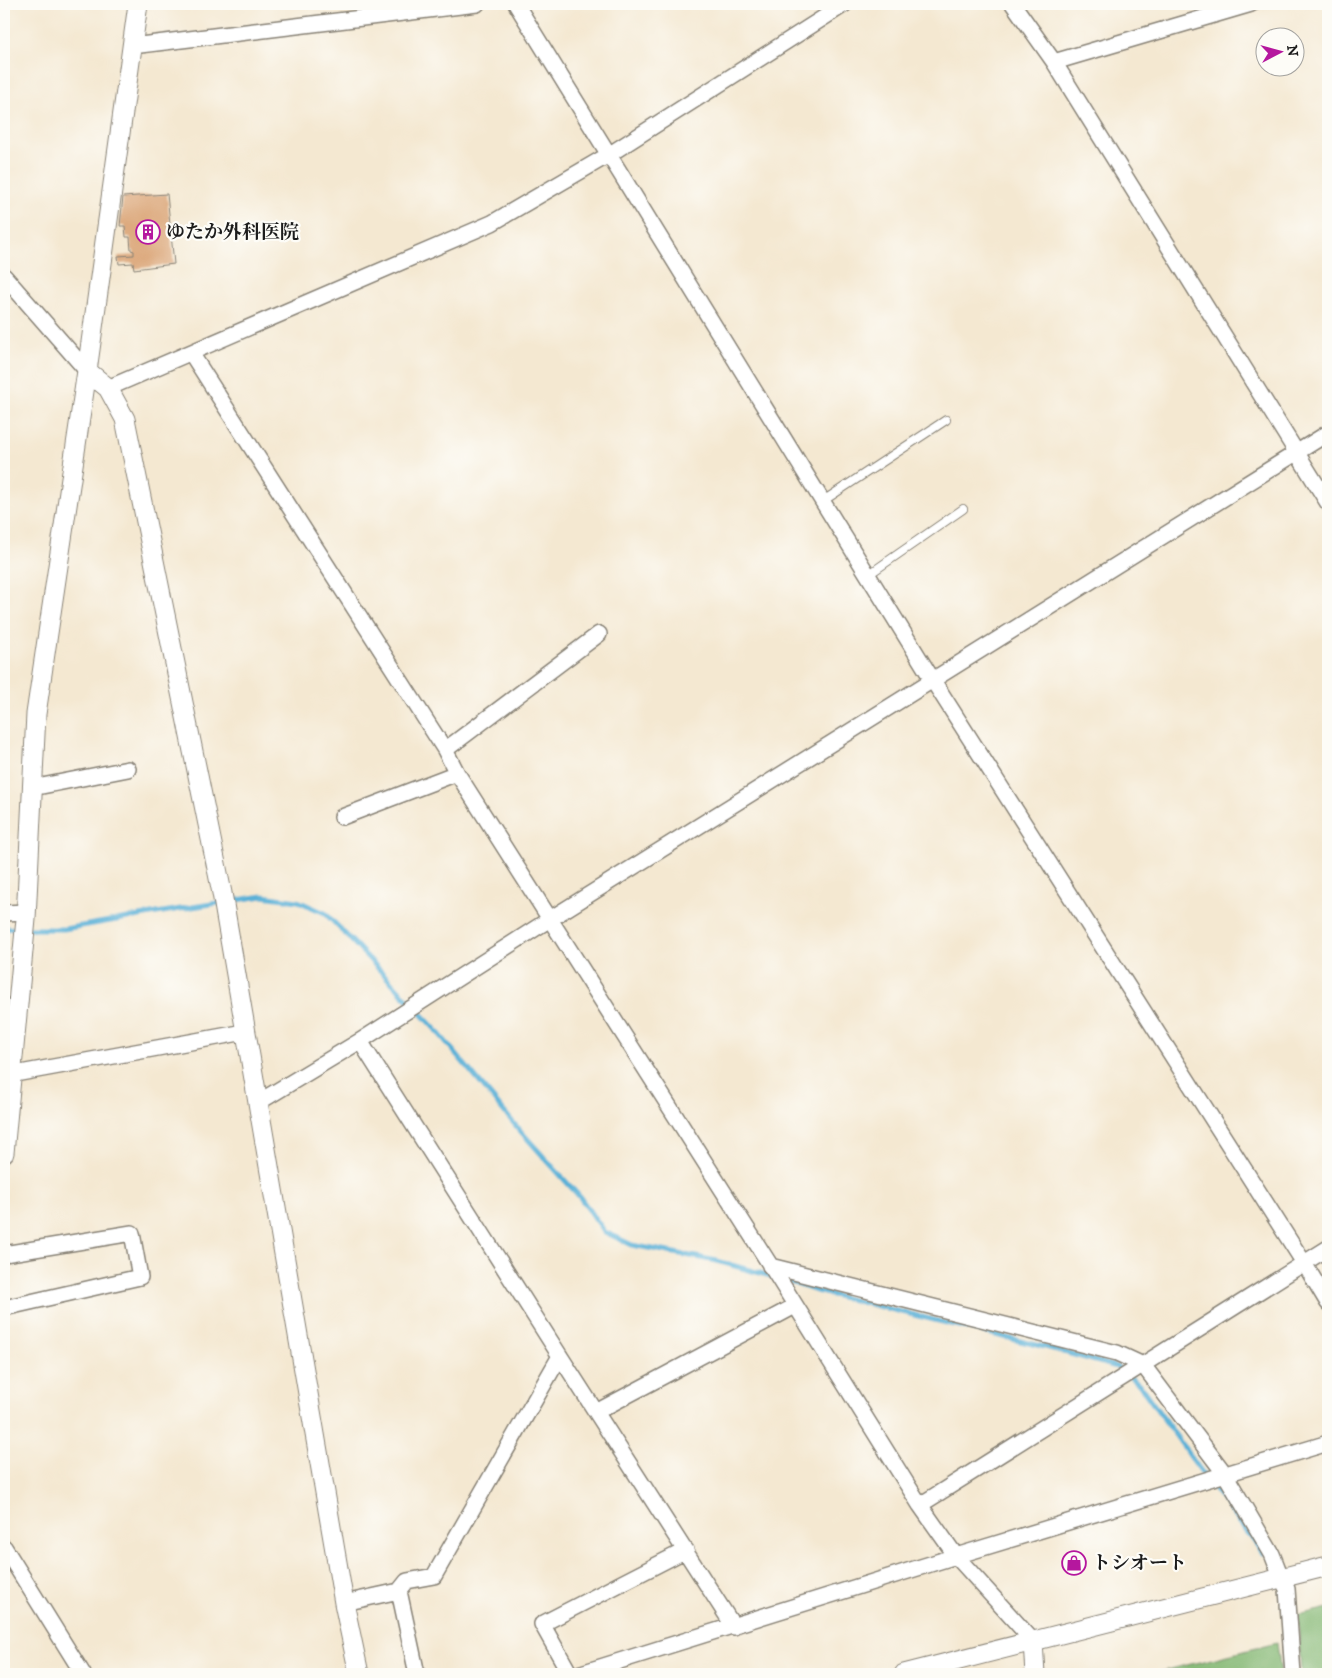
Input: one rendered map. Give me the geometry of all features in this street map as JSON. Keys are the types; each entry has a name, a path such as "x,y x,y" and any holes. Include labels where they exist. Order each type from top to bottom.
{"street":[{"path":"4,1153 8,1075 26,915 36,714 87,371 138,4"},
{"path":"132,46 477,4"},
{"path":"516,4 932,679 1328,1303"},
{"path":"108,388 191,354 492,223 610,154 845,4"},
{"path":"1014,4 1054,62 1328,503"},
{"path":"1054,62 1251,4"},
{"path":"4,276 87,371 108,388 125,420 226,911 245,1032 259,1102 344,1603 359,1674"},
{"path":"191,354 444,750 920,1505 956,1556 1033,1641 1035,1674"},
{"path":"259,1102 405,1013 422,1000 550,919 1328,432"},
{"path":"444,750 599,634"},
{"path":"32,788 128,769"},
{"path":"342,817 457,773"},
{"path":"4,913 26,915"},
{"path":"8,1075 245,1032"},
{"path":"360,1041 734,1626"},
{"path":"4,1254 132,1233 140,1277 4,1308"},
{"path":"920,1505 1328,1248"},
{"path":"772,1268 1117,1353 1140,1367 1222,1475 1272,1554 1280,1578 1287,1590 1293,1674"},
{"path":"596,1412 795,1306"},
{"path":"344,1603 399,1591 407,1581 434,1576 560,1356"},
{"path":"578,1674 1193,1483 1328,1443"},
{"path":"4,1547 82,1674"},
{"path":"570,1674 542,1624 686,1550"},
{"path":"904,1674 1328,1566"},
{"path":"399,1591 417,1674"}],"lane":[{"path":"823,502 946,420"},
{"path":"868,575 963,509"}],"green space":[{"path":"1328,1608 1328,1674 1301,1674 1298,1615"},
{"path":"1277,1643 1281,1674 1150,1674"}],"building":[{"name":"ゆたか外科医院","path":"167,194 174,264 134,269 133,263 119,264 118,256 134,255 134,251 131,250 130,237 126,237 125,226 120,226 123,197"}],"waterway":[{"path":"29,929 64,929 263,896 298,901 325,913 436,1030 516,1126 579,1196 605,1232 632,1245 717,1261 774,1277"},
{"path":"4,928 21,929"},
{"path":"784,1280 816,1291 1053,1349 1117,1367 1139,1384 1198,1467 1263,1553"}],"place":[{"name":"ゆたか外科医院","path":"148,232"},
{"name":"トシオート","path":"1074,1563"}]}
